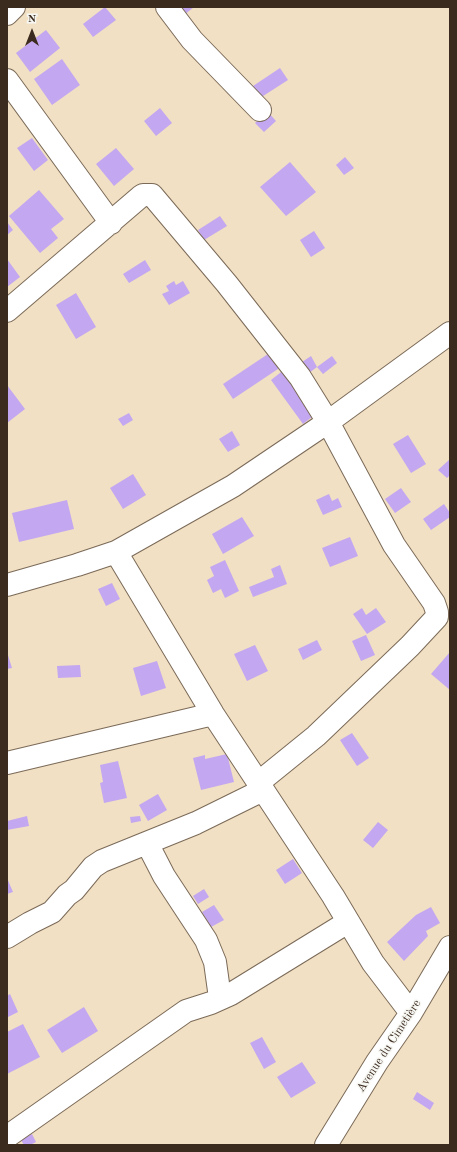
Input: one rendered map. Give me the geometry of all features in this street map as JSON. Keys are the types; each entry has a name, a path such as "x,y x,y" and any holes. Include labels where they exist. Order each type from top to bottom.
{"street":[{"path":"7,14 14,7"},
{"path":"167,7 192,40 260,110"},
{"path":"7,80 111,223"},
{"path":"7,311 143,195 152,195 227,284 300,377 328,422 394,545 434,603 438,614 435,620 410,646 316,736 260,786 196,823 102,861 93,867 74,890 67,895 52,912 30,923 7,938"},
{"path":"7,585 116,552 233,486 328,422 450,334"},
{"path":"116,552 213,714 333,896 373,963 411,1013"},
{"path":"7,763 213,714"},
{"path":"147,844 164,876 206,940 214,962 220,998"},
{"path":"9,1139 186,1011 231,994 293,954 348,922"},
{"name":"Avenue du Cimetière","path":"326,1145 378,1062 411,1013 450,947"}],"building":[{"path":"105,7 116,20 93,37 83,24"},
{"path":"177,7 194,7 184,15"},
{"path":"46,30 60,48 30,72 16,53"},
{"path":"62,59 80,85 52,105 34,79"},
{"path":"280,68 288,80 260,98 253,86"},
{"path":"160,108 172,123 156,136 144,121"},
{"path":"268,112 276,121 264,132 255,123"},
{"path":"32,138 48,160 34,171 17,148"},
{"path":"116,148 134,169 114,186 96,164"},
{"path":"345,157 354,168 344,175 336,165"},
{"path":"290,162 316,192 286,216 260,187"},
{"path":"39,190 64,219 51,229 58,238 40,253 9,216"},
{"path":"220,216 227,226 204,240 198,230"},
{"path":"7,222 13,230 7,235"},
{"path":"314,231 325,248 311,257 300,240"},
{"path":"7,259 20,277 7,287"},
{"path":"145,260 151,270 129,283 123,274"},
{"path":"174,281 176,285 183,281 190,293 169,305 162,294 169,291 166,286"},
{"path":"76,293 96,327 76,339 56,305"},
{"path":"274,350 284,365 233,399 223,384"},
{"path":"311,356 317,367 309,373 302,362"},
{"path":"332,356 337,363 323,374 317,367"},
{"path":"285,369 317,413 303,424 271,380"},
{"path":"7,385 25,409 7,423"},
{"path":"129,413 133,420 123,426 118,419"},
{"path":"232,431 240,445 228,452 219,439"},
{"path":"408,435 426,464 411,473 393,444"},
{"path":"450,459 450,475 447,478 438,470"},
{"path":"133,474 146,495 123,509 110,488"},
{"path":"401,488 411,502 395,513 385,499"},
{"path":"329,494 332,501 338,498 342,507 323,515 316,500"},
{"path":"67,500 74,529 19,542 12,513"},
{"path":"444,504 450,513 450,517 431,530 423,519"},
{"path":"242,517 254,536 223,554 212,534"},
{"path":"350,537 358,556 330,567 322,548"},
{"path":"225,560 239,591 225,598 221,589 213,593 207,580 214,576 210,567"},
{"path":"280,565 287,584 253,597 249,587 274,577 271,569"},
{"path":"112,583 120,599 106,606 98,589"},
{"path":"362,608 366,615 376,608 386,622 367,634 353,614"},
{"path":"366,635 375,655 361,661 352,641"},
{"path":"317,640 322,650 303,660 298,649"},
{"path":"255,645 268,671 247,681 234,654"},
{"path":"7,652 12,668 7,669"},
{"path":"450,652 450,690 431,674"},
{"path":"157,661 166,688 141,696 133,668"},
{"path":"80,665 81,677 58,678 57,666"},
{"path":"352,733 369,758 357,766 340,740"},
{"path":"227,754 234,782 201,790 193,758 205,755 205,759"},
{"path":"118,761 127,798 104,803 100,783 103,782 100,765"},
{"path":"158,794 167,810 148,821 139,805"},
{"path":"27,816 29,826 7,830 7,821"},
{"path":"140,816 141,821 131,823 130,817"},
{"path":"378,822 388,830 373,848 363,840"},
{"path":"293,859 302,873 285,884 276,870"},
{"path":"7,878 13,892 7,894"},
{"path":"204,889 209,897 198,904 193,896"},
{"path":"214,905 224,920 211,927 202,912"},
{"path":"431,907 440,923 426,931 428,936 404,961 387,942 416,915"},
{"path":"10,994 18,1012 8,1017 7,996"},
{"path":"84,1007 98,1031 62,1053 47,1030"},
{"path":"23,1024 40,1057 7,1074 7,1032"},
{"path":"262,1037 276,1062 264,1069 250,1043"},
{"path":"302,1062 316,1083 291,1098 277,1077"},
{"path":"417,1092 434,1103 430,1110 413,1099"},
{"path":"32,1134 36,1142 30,1145 24,1145 21,1140"}]}
